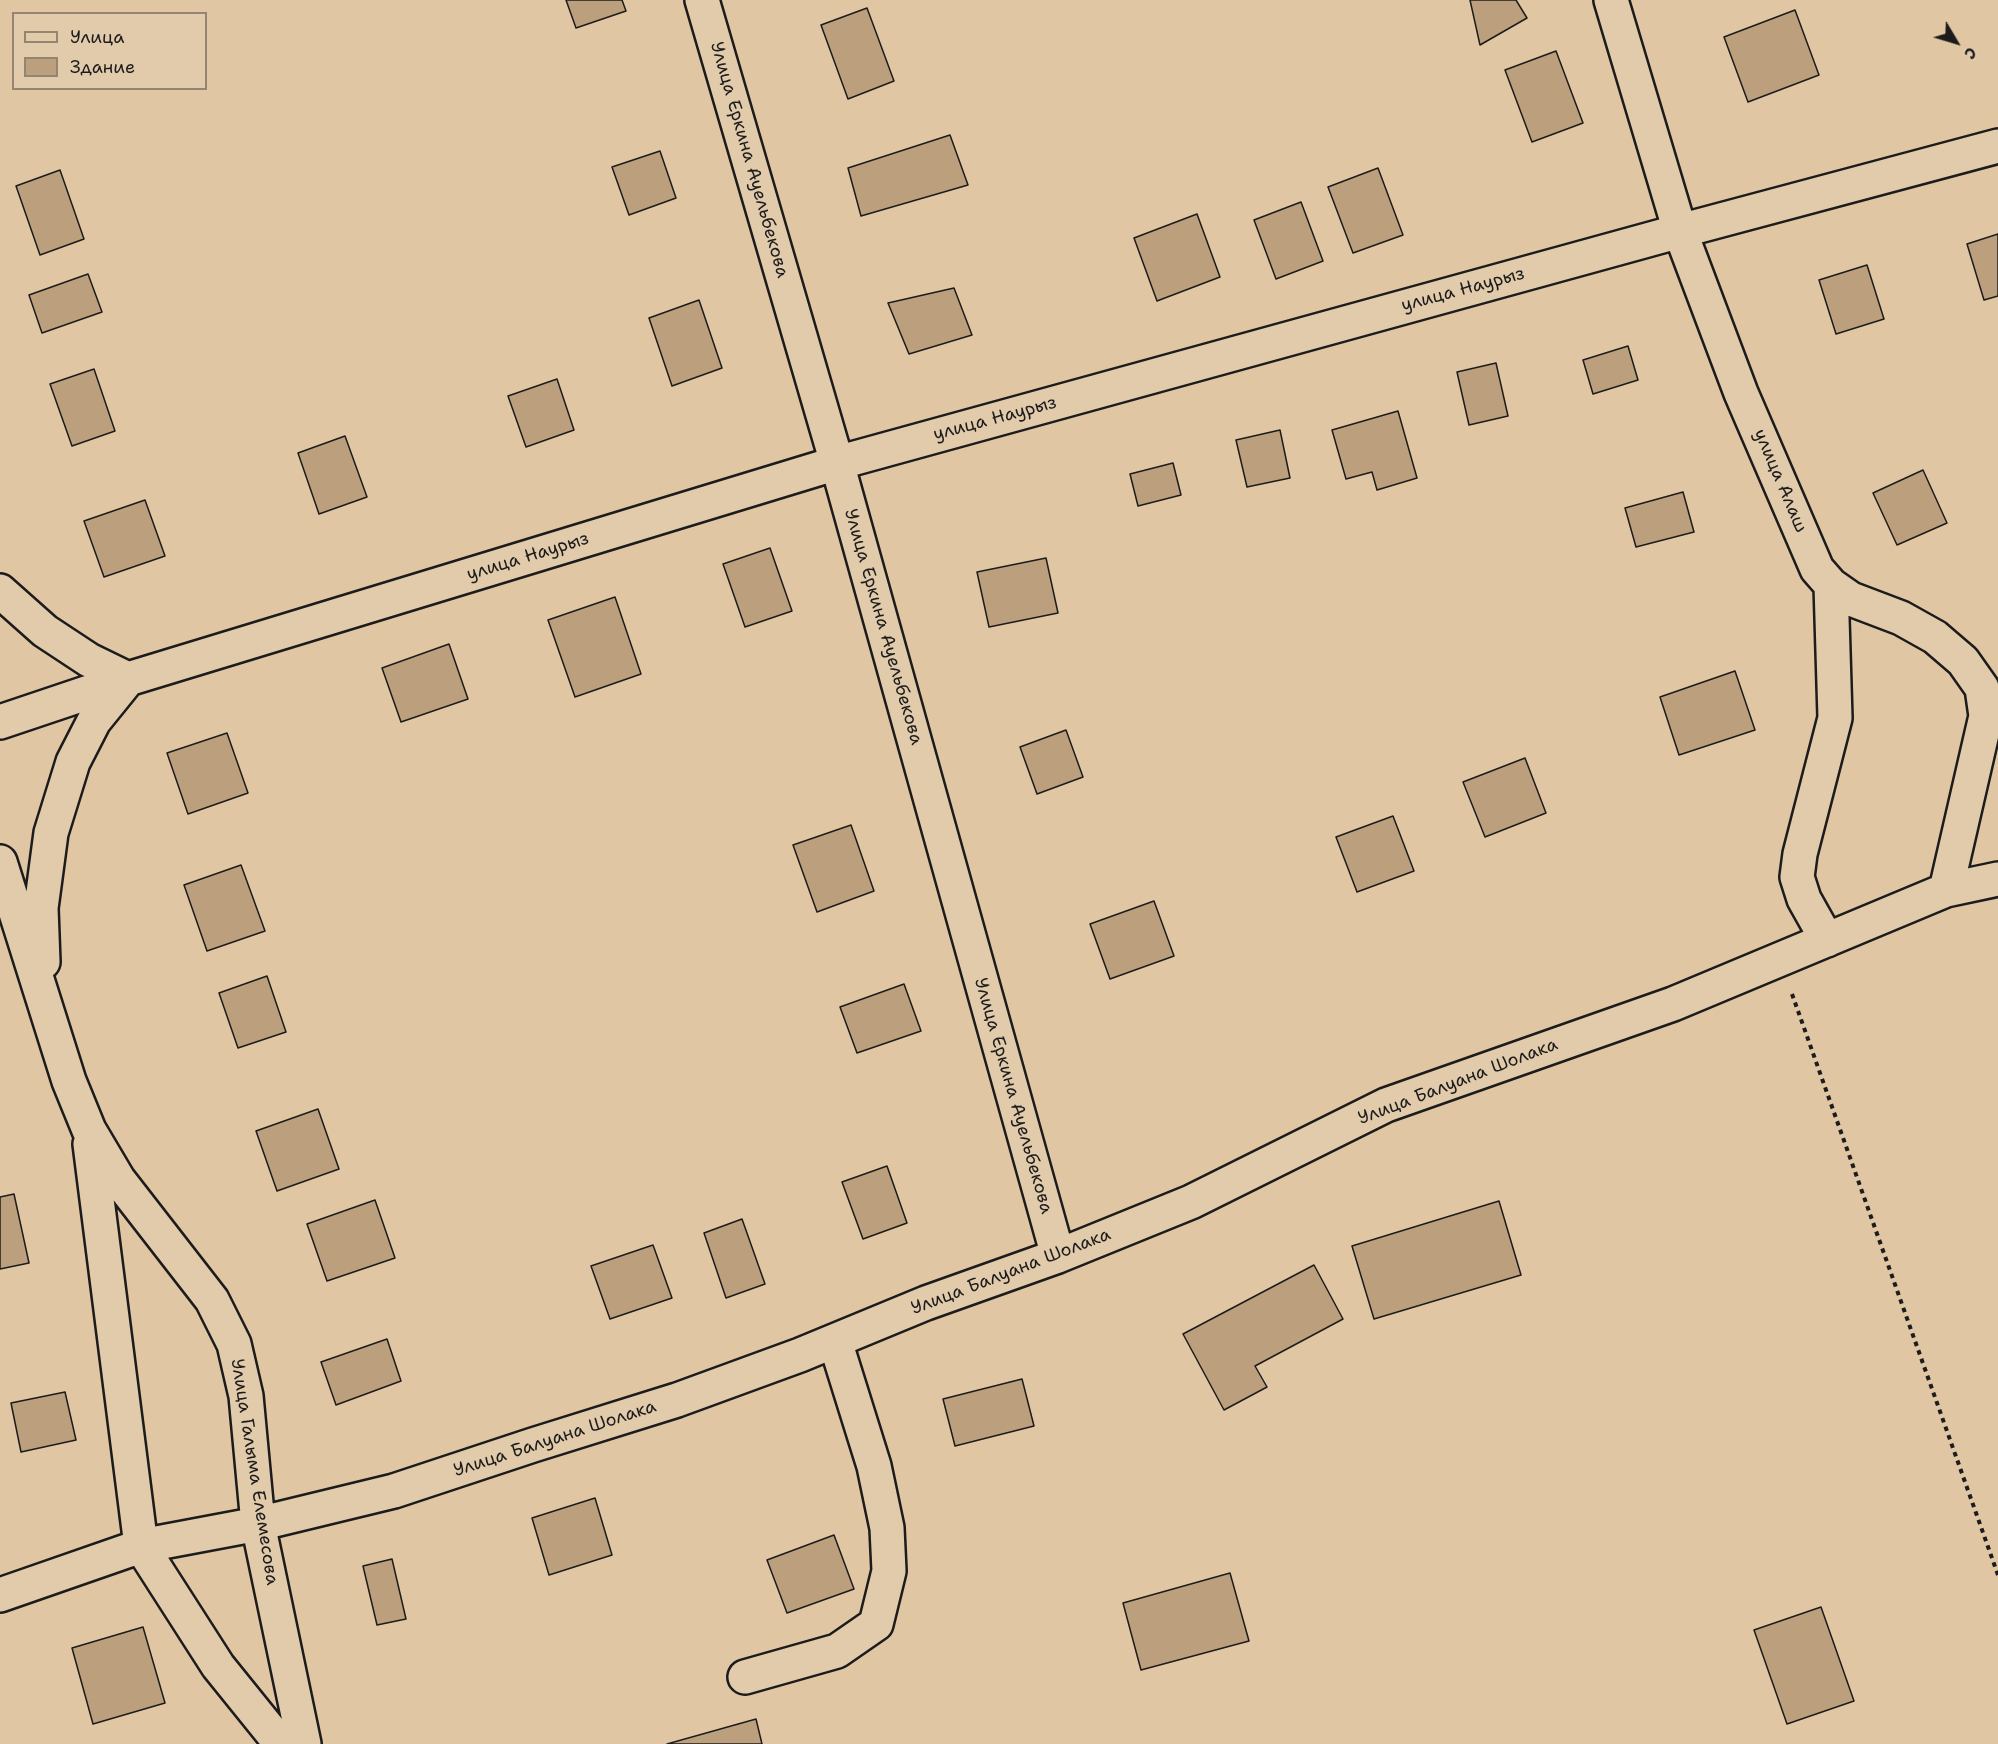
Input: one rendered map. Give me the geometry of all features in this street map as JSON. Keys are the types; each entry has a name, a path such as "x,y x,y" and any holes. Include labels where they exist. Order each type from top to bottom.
{"street":[{"name":"Улица Еркина Ауельбекова","path":"702,0 837,463 1058,1257"},
{"name":"улица Алаш","path":"1611,0 1680,231 1741,393 1817,569 1831,585 1851,599 1901,618 1935,637 1964,661 1982,688 1986,716 1946,890"},
{"name":"улица Наурыз","path":"0,722 128,679 837,463 1680,231 1998,147"},
{"path":"1827,940 1804,899 1797,877 1800,854 1835,718 1831,585"},
{"path":"0,591 45,631 89,660 128,679 94,722 73,762 51,833 41,908 44,1003"},
{"name":"Улица Галыма Елемесова","path":"0,862 69,1081 89,1130 118,1179 212,1300 234,1344 246,1396 258,1524 304,1744"},
{"name":"Улица Балуана Шолака","path":"0,1595 141,1546 258,1524 394,1491 677,1400 835,1341 927,1303 1058,1257 1191,1202 1386,1106 1673,1004 1946,890 1998,879"},
{"path":"89,1130 141,1546 218,1666 281,1744"},
{"path":"744,1677 837,1651 876,1624 889,1571 887,1528 874,1466 835,1341"}],"path":[{"path":"1780,959 1998,1575"}],"building":[{"path":"566,0 622,0 626,11 576,28"},
{"path":"1470,0 1516,0 1527,18 1480,45"},
{"path":"867,8 894,81 848,99 821,25"},
{"path":"1795,10 1819,75 1748,102 1724,37"},
{"path":"1556,51 1583,123 1532,142 1505,70"},
{"path":"950,135 968,185 861,216 848,168"},
{"path":"660,151 676,198 629,215 612,167"},
{"path":"1378,168 1403,235 1353,253 1328,187"},
{"path":"60,170 84,239 40,255 16,186"},
{"path":"1301,202 1323,261 1276,279 1254,220"},
{"path":"1197,214 1220,277 1157,301 1134,238"},
{"path":"1998,234 1998,296 1984,300 1967,244"},
{"path":"1867,265 1884,319 1836,334 1819,280"},
{"path":"88,274 102,312 42,333 29,295"},
{"path":"954,288 972,335 909,354 888,303"},
{"path":"699,300 722,368 672,386 649,318"},
{"path":"1628,346 1638,380 1593,394 1583,360"},
{"path":"1496,363 1508,416 1469,425 1457,372"},
{"path":"94,369 115,431 72,446 50,384"},
{"path":"557,379 574,430 526,447 508,396"},
{"path":"1398,411 1417,478 1377,490 1372,472 1346,479 1332,430"},
{"path":"1280,430 1290,478 1247,487 1236,440"},
{"path":"345,436 367,497 319,514 298,453"},
{"path":"1173,463 1181,495 1138,506 1130,474"},
{"path":"1923,470 1947,523 1897,545 1873,493"},
{"path":"1683,492 1694,532 1636,547 1625,508"},
{"path":"145,500 165,556 104,577 84,521"},
{"path":"770,548 792,611 745,627 723,564"},
{"path":"1046,558 1058,613 989,627 977,572"},
{"path":"615,597 641,674 575,697 548,620"},
{"path":"449,644 468,699 401,722 382,668"},
{"path":"1735,671 1755,730 1679,755 1660,697"},
{"path":"1066,730 1083,777 1037,794 1020,747"},
{"path":"227,733 248,793 188,814 167,753"},
{"path":"1525,758 1546,813 1485,837 1463,782"},
{"path":"1393,816 1414,871 1357,892 1336,837"},
{"path":"851,825 874,891 817,912 793,845"},
{"path":"241,865 265,931 207,951 184,885"},
{"path":"1154,901 1174,956 1110,979 1090,924"},
{"path":"267,976 286,1032 238,1048 219,993"},
{"path":"904,984 921,1031 857,1053 840,1007"},
{"path":"318,1109 339,1169 277,1191 256,1131"},
{"path":"887,1166 907,1223 863,1239 842,1182"},
{"path":"14,1194 29,1263 0,1269 0,1197"},
{"path":"375,1200 395,1258 327,1281 307,1224"},
{"path":"1499,1201 1521,1275 1374,1319 1352,1246"},
{"path":"742,1219 765,1284 726,1298 704,1233"},
{"path":"653,1245 672,1298 610,1319 591,1266"},
{"path":"1314,1265 1343,1319 1255,1366 1267,1387 1224,1410 1183,1334"},
{"path":"387,1339 401,1381 336,1405 321,1362"},
{"path":"1022,1379 1034,1426 955,1446 943,1399"},
{"path":"65,1392 76,1440 21,1452 11,1403"},
{"path":"595,1498 612,1555 549,1575 532,1518"},
{"path":"834,1535 854,1589 787,1613 767,1560"},
{"path":"392,1559 406,1619 377,1625 363,1566"},
{"path":"1230,1573 1249,1641 1141,1670 1123,1603"},
{"path":"1821,1607 1854,1701 1787,1724 1754,1630"},
{"path":"143,1627 165,1703 93,1724 72,1648"},
{"path":"756,1719 762,1744 667,1744"}]}
